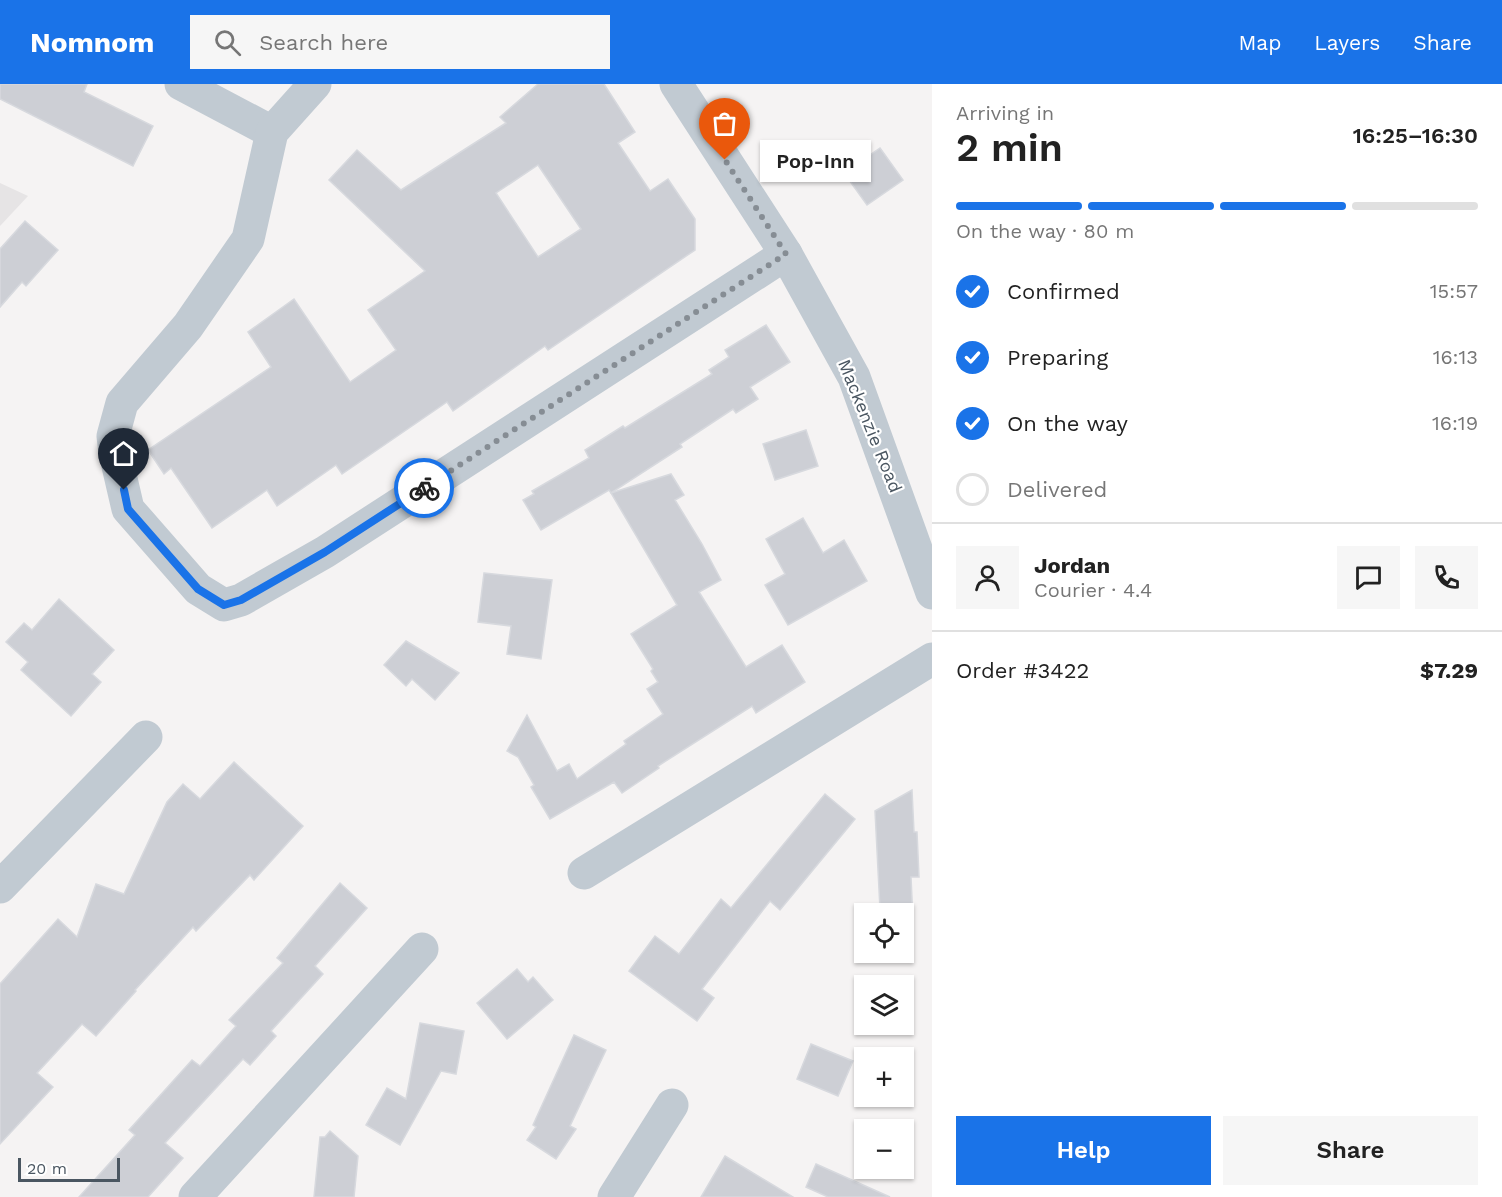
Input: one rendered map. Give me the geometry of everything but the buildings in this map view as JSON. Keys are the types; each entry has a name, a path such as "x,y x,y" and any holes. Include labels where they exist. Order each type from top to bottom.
{"street":[{"path":"181,84 272,132"},
{"path":"315,84 272,132 248,239 188,326 122,403 113,436 128,509 198,589 224,605 241,600 325,552 786,254"},
{"name":"Mackenzie Road","path":"676,84 786,254 854,377 932,593"},
{"path":"584,873 932,659"},
{"path":"0,887 146,737"},
{"path":"195,1197 422,949"},
{"path":"614,1197 672,1105"}],"shaded area":[{"path":"0,183 28,196 0,226"}],"way so far":[{"path":"424,488 786,254 725,160"}],"place":[{"name":"Pop-Inn","path":"725,160"}],"route":[{"path":"124,490 128,509 198,589 224,605 241,600 325,552 424,488"}]}
